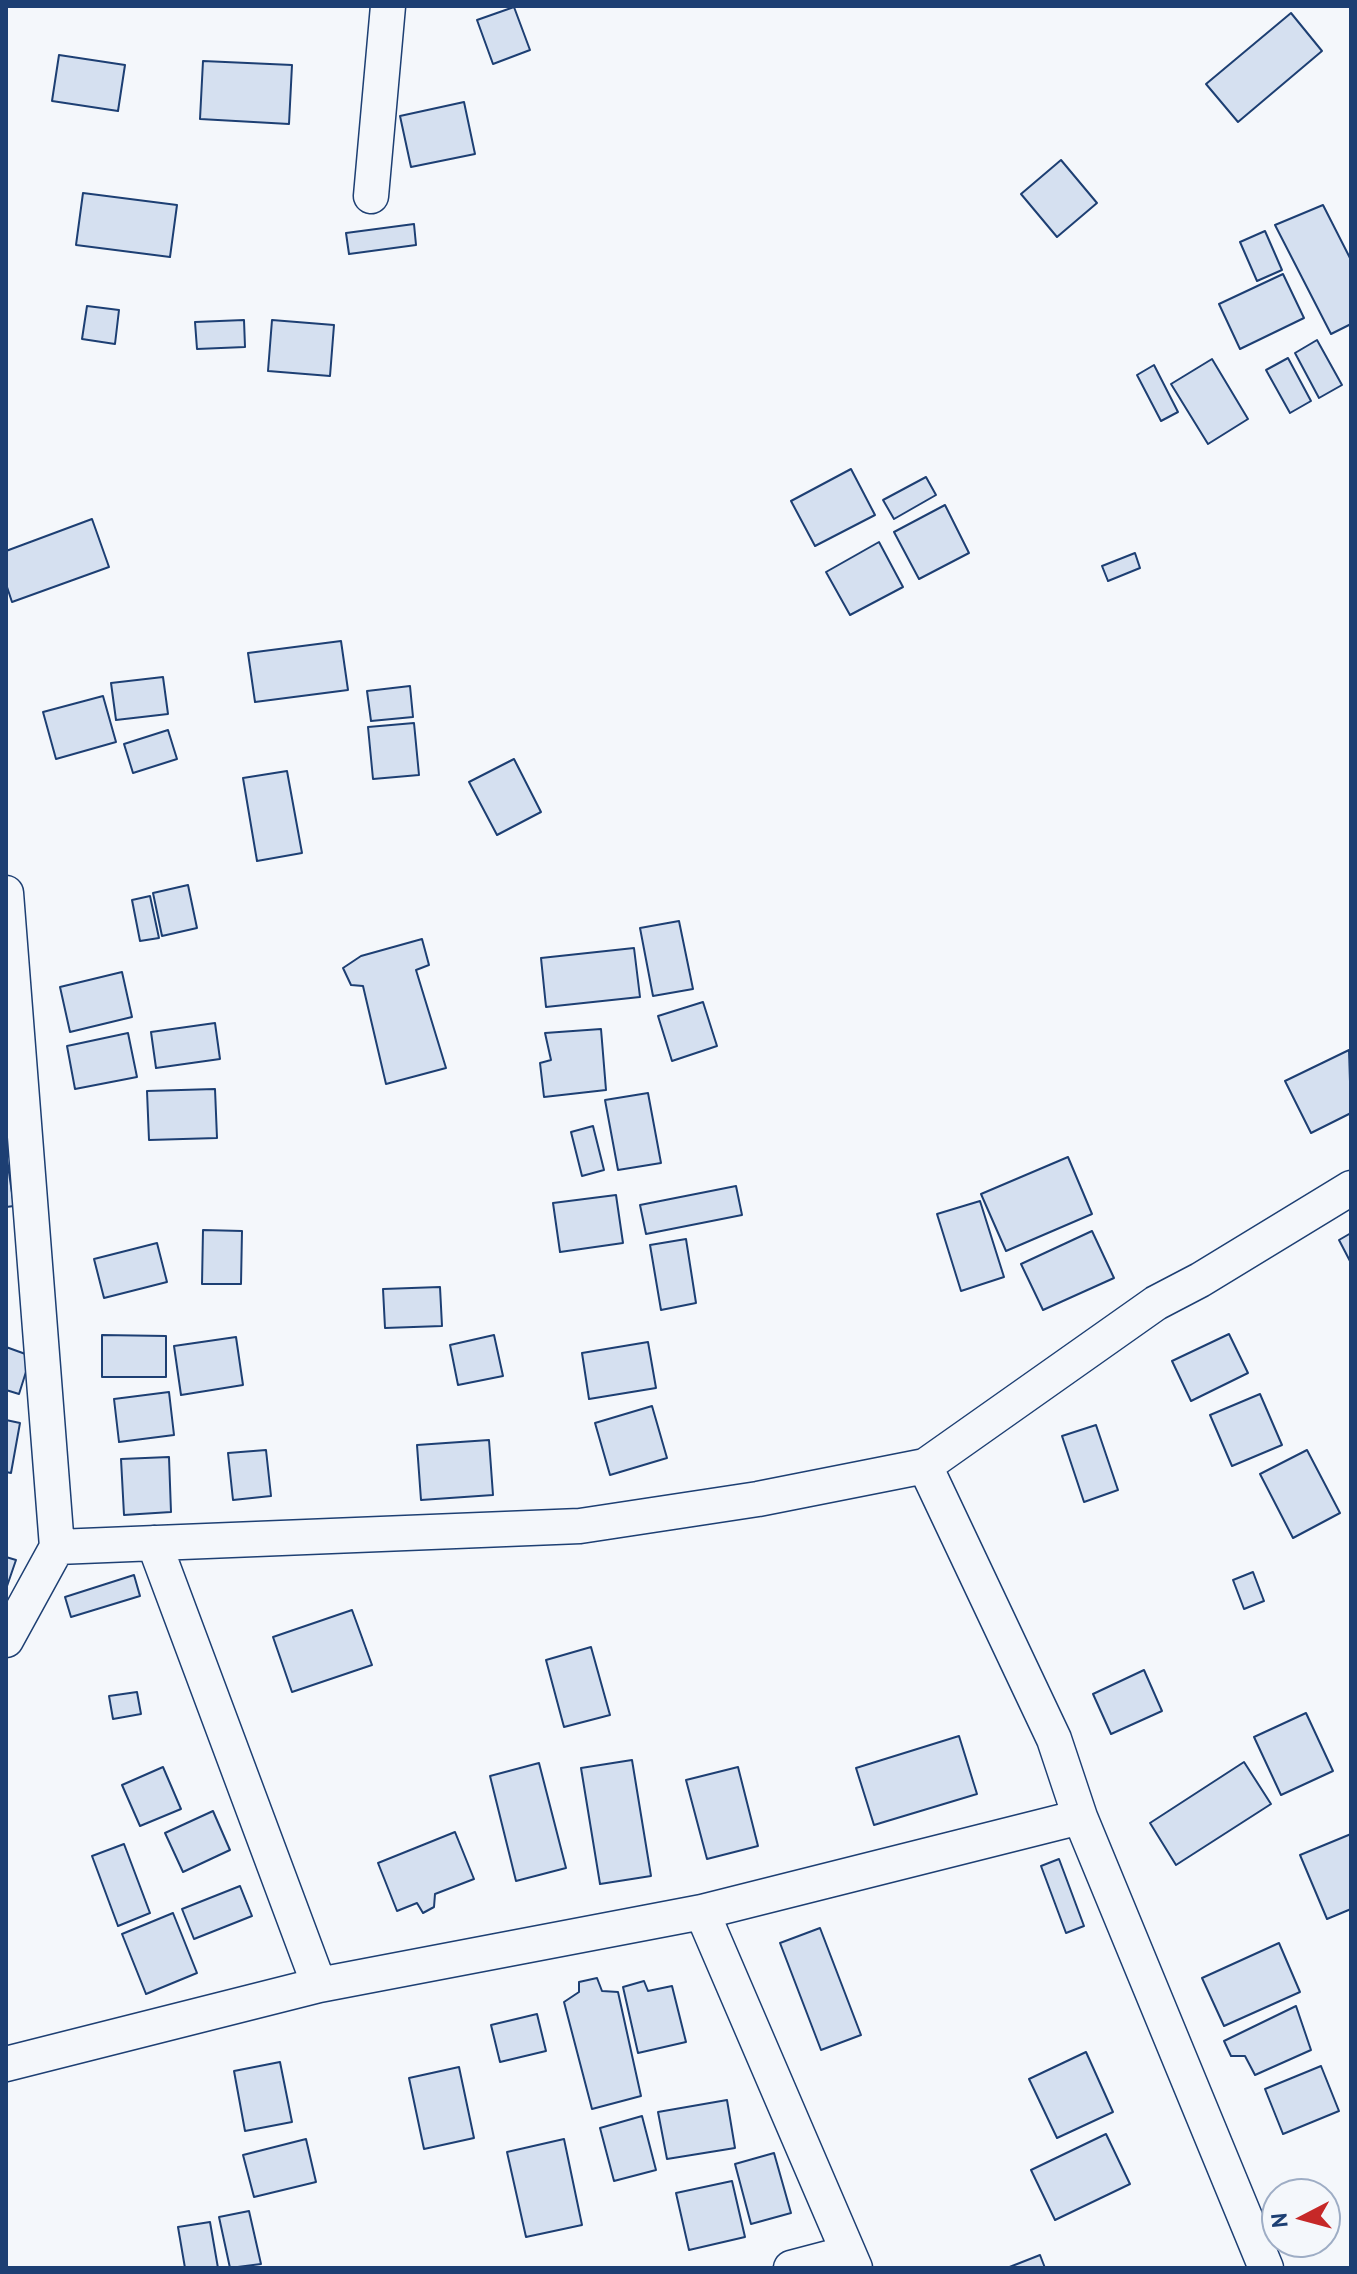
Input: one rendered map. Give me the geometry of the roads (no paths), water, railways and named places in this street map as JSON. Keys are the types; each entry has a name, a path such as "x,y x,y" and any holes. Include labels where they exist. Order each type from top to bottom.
{"street":[{"path":"371,196 388,6"},
{"path":"6,893 57,1547 6,1640"},
{"path":"57,1547 580,1526 758,1499 925,1466 1156,1303 1200,1280 1351,1188"},
{"path":"925,1466 1054,1739 1080,1817 1266,2268"},
{"path":"154,1543 319,1985"},
{"path":"6,2064 319,1985 702,1912 1080,1817"},
{"path":"702,1912 852,2260 791,2268"}]}
